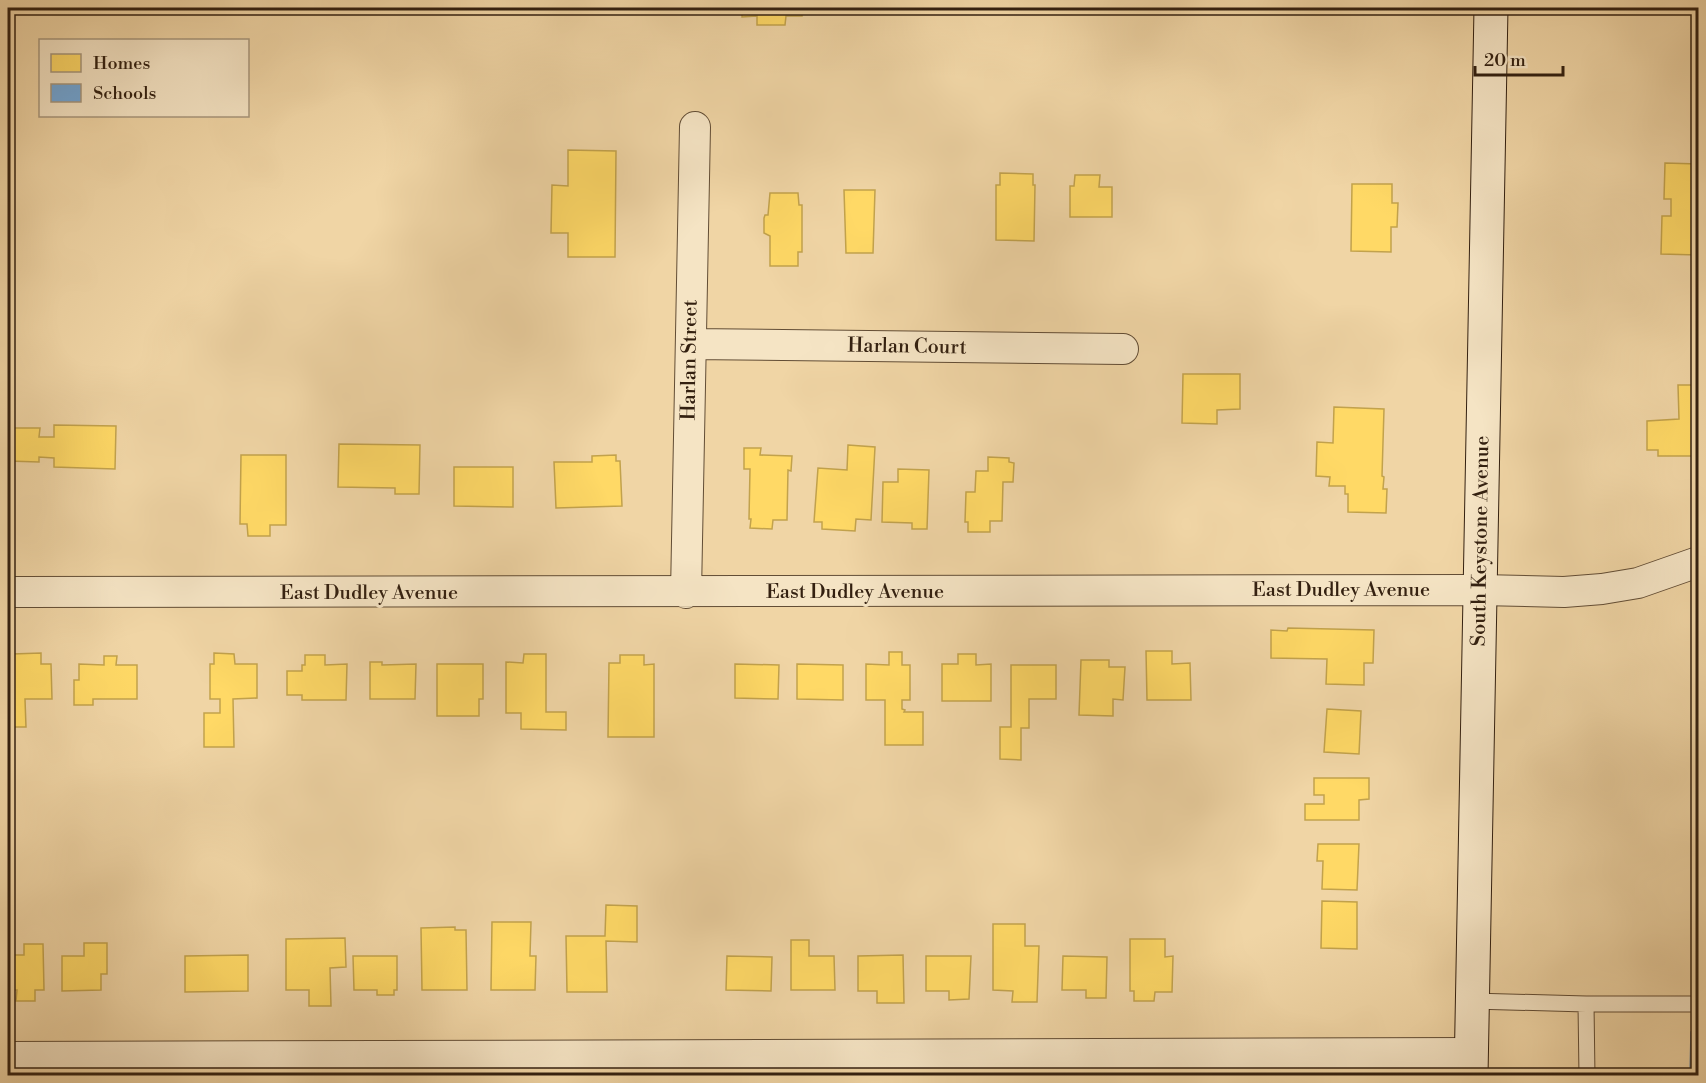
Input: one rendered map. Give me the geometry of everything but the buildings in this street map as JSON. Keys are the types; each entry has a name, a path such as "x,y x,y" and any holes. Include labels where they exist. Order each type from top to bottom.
{"main road":[{"name":"South Keystone Avenue","path":"1471,1064 1491,8"}],"street":[{"name":"Harlan Street","path":"686,593 695,128"},
{"name":"Harlan Court","path":"690,344 1122,349"},
{"name":"East Dudley Avenue","path":"8,592 686,593 1480,590 1564,592 1638,583 1698,562"},
{"path":"8,1057 1471,1064"}],"lane":[{"path":"1472,1001 1698,1004"},
{"path":"1586,1004 1587,1076"}]}
